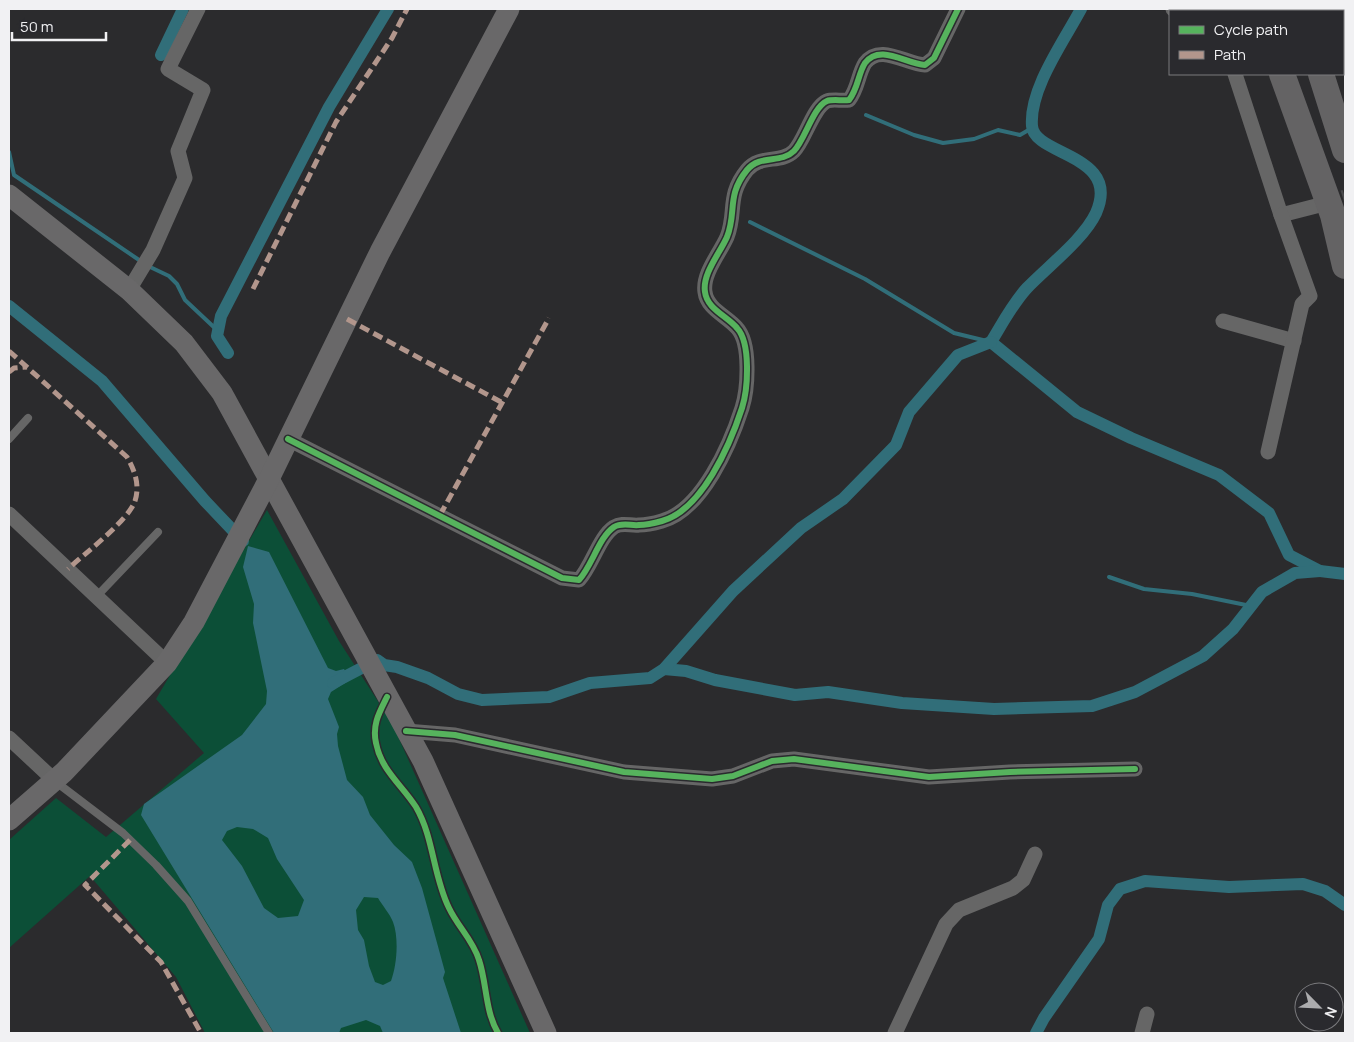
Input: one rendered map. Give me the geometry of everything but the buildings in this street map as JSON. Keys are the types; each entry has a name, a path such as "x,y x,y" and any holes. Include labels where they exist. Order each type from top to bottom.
{"highway":[{"path":"1282,75 1333,216 1345,266"},
{"path":"1321,75 1345,150"}],"main road":[{"path":"9,820 54,780 168,663 194,622 269,479 380,252 509,9"},
{"path":"9,195 129,290 184,343 222,393 423,761 546,1033"}],"street":[{"path":"129,290 145,264 186,178 178,151 203,90 168,69 198,9"},
{"path":"288,439 562,578 579,580 587,571 612,528 620,524 639,526 663,521 686,507 704,489 718,463 742,408 748,380 744,341 738,328 708,303 704,291 708,274 727,236 735,190 748,169 757,161 786,157 796,150 821,106 828,101 850,100 865,63 878,54 890,55 914,65 925,66 934,58 958,9"},
{"path":"1235,75 1281,215 1310,296 1302,304 1268,452"},
{"path":"1281,215 1320,205"},
{"path":"1222,321 1294,340"},
{"path":"9,514 168,663"},
{"path":"406,731 454,735 624,772 712,779 732,776 772,761 794,759 929,777 1010,772 1135,769"},
{"path":"9,738 54,780"},
{"path":"895,1033 946,924 959,910 1013,888 1023,880 1035,854"},
{"path":"1142,1033 1147,1014"}],"lane":[{"path":"9,439 28,418"},
{"path":"97,596 158,532"},
{"path":"54,780 123,833 156,865 188,901 269,1033"}],"green space":[{"path":"267,510 339,641 392,723 530,1033 205,1033 176,977 90,876 9,948 9,840 56,798 106,837 204,753 156,699"}],"water":[{"path":"248,546 269,552 328,668 336,671 344,669 350,680 331,692 328,699 339,727 337,734 338,746 347,780 363,797 370,815 394,845 412,862 422,888 445,972 443,978 461,1033 383,1033 380,1026 366,1020 341,1028 339,1033 274,1033 141,815 144,804 242,735 266,704 267,691 253,623 254,604 243,567","holes":["237,827 253,829 268,838 277,859 304,900 298,916 278,918 264,908 242,866 222,840 227,831","364,897 378,898 390,916 395,928 397,943 395,967 391,981 383,985 375,982 369,966 364,940 358,930 356,910"]}],"waterway":[{"path":"161,55 183,9"},
{"path":"228,353 217,336 221,316 329,107 388,9"},
{"path":"1081,9 1057,50 1042,81 1036,97 1032,126 1036,136 1088,167 1097,179 1101,194 1096,213 1074,243 1022,294 991,342 1077,412 1131,438 1219,475 1269,513 1289,555 1320,571 1345,574"},
{"path":"866,115 914,135 943,143 974,139 998,130 1020,135 1032,128"},
{"path":"9,152 14,175 142,262"},
{"path":"750,222 865,279 954,333 991,342"},
{"path":"148,266 169,276 177,284 185,300 218,331"},
{"path":"9,306 102,381 205,501 243,541"},
{"path":"333,683 377,660 384,665 397,667 428,678 458,694 482,700 549,697 590,683 650,678 664,669 733,591 801,528 843,499 896,445 909,412 958,355 991,342"},
{"path":"664,669 686,671 715,680 795,695 828,692 902,703 994,709 1092,706 1135,692 1203,656 1233,629 1262,592 1295,573 1320,571"},
{"path":"1109,577 1144,589 1192,594 1246,605 1248,611"},
{"path":"1036,1033 1044,1018 1099,939 1108,905 1120,889 1145,881 1229,887 1303,884 1325,891 1345,905"}],"tunnel":[{"path":"1321,205 1345,197"}],"marked path":[{"path":"253,289 336,122 392,38 407,9"},
{"path":"440,515 549,318"},
{"path":"347,319 501,402"},
{"path":"9,351 127,457 136,478 137,489 135,501 131,509 105,537 68,569"},
{"path":"9,372 14,368 27,367"},
{"path":"130,840 85,885 161,962 201,1033"}],"cycle path":[{"path":"288,439 562,578 579,580 600,544 614,527 662,521 676,515 690,504 702,490 722,457 737,423 744,400 747,378 745,344 737,328 709,303 705,292 705,285 709,271 727,237 734,196 741,179 752,165 764,160 783,157 794,151 822,104 829,100 849,100 865,63 871,57 878,55 894,56 925,65 934,58 958,9"},
{"path":"387,697 379,714 375,730 379,753 387,769 416,807 422,819 444,896 479,960 488,1007 498,1033"},
{"path":"406,731 455,735 624,772 712,779 733,776 772,761 794,759 929,777 1010,772 1135,769"}]}
